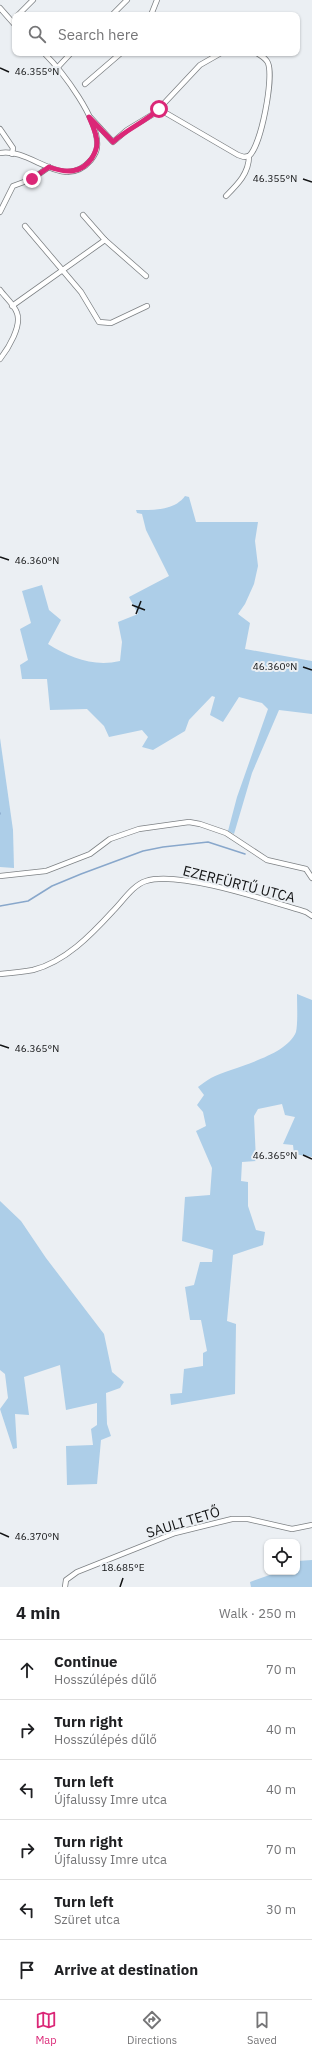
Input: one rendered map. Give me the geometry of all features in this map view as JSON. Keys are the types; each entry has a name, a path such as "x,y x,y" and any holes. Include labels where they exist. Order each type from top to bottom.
{"street":[{"path":"21,12 32,0"},
{"path":"115,12 127,0"},
{"path":"152,12 157,0"},
{"path":"0,8 12,19"},
{"path":"2,153 12,154 67,172 81,169 86,165 97,148 96,132 89,117 58,67 47,56"},
{"path":"58,67 68,56"},
{"path":"85,84 118,56"},
{"path":"89,117 113,142 127,130 147,119 159,109 200,65 216,56"},
{"path":"226,196 240,181 249,167 249,156 256,145 269,84 268,64 262,56"},
{"path":"159,109 238,155 244,157 249,156"},
{"path":"0,129 13,148 12,154"},
{"path":"0,212 13,186 32,179 49,167"},
{"path":"83,215 105,240 146,276"},
{"path":"25,226 81,292 99,322 111,323 148,306"},
{"path":"12,306 105,240"},
{"path":"0,290 12,306 18,319 9,348 0,359"},
{"path":"0,876 46,871 90,854 110,839 140,829 189,822 200,824 226,833 267,860 312,869"},
{"path":"306,869 312,878"},
{"name":"EZERFÜRTŰ UTCA","path":"0,974 33,970 48,965 71,951 94,931 140,884 156,879 198,883 242,893 306,912 312,916"},
{"name":"SAULI TETŐ","path":"65,1587 66,1580 77,1572 175,1533 222,1521 248,1519 292,1529 312,1524"}],"shaded area":[{"path":"185,496 189,497 196,522 258,522 255,541 258,566 254,584 245,604 238,614 250,623 245,649 312,661 312,714 279,710 252,773 234,834 228,831 237,797 268,709 262,703 239,697 223,722 210,715 215,697 212,696 189,720 185,731 153,750 142,747 148,737 142,730 109,737 104,726 87,709 50,710 47,679 22,679 20,665 28,660 20,629 31,623 22,591 42,585 49,610 61,620 48,644 82,660 101,663 120,661 122,642 118,622 138,614 129,597 169,576 146,530 142,514 137,513 136,510 163,509 175,505"},
{"path":"0,738 13,830 14,868 0,867"},
{"path":"297,994 312,1000 312,1157 294,1154 293,1145 283,1144 295,1117 285,1115 282,1104 258,1109 254,1116 256,1161 242,1162 241,1181 248,1182 248,1206 256,1230 265,1232 263,1245 233,1255 227,1321 236,1324 235,1394 171,1405 170,1394 182,1393 184,1369 203,1366 203,1353 207,1351 201,1320 190,1320 185,1287 194,1285 200,1262 212,1262 213,1250 182,1241 185,1197 210,1195 212,1168 196,1131 206,1126 203,1112 197,1105 204,1095 198,1087 220,1074 270,1055 290,1041 297,1028"},
{"path":"0,1201 21,1221 46,1258 104,1334 112,1372 124,1382 120,1388 106,1393 107,1424 111,1436 101,1440 97,1484 67,1485 66,1446 93,1445 91,1429 97,1425 97,1403 66,1410 60,1365 24,1377 29,1415 15,1414 17,1448 13,1449 0,1409 8,1398 5,1374 0,1370"},
{"path":"312,1560 312,1587 251,1587 250,1582 270,1575 300,1575 300,1561"}],"waterway":[{"path":"0,906 28,901 52,886 143,851 163,847 208,842 245,854"}],"route":[{"path":"32,179 49,167 67,172 81,169 86,165 96,152 97,148 96,132 89,117 113,142 127,130 147,119 159,109"}]}
